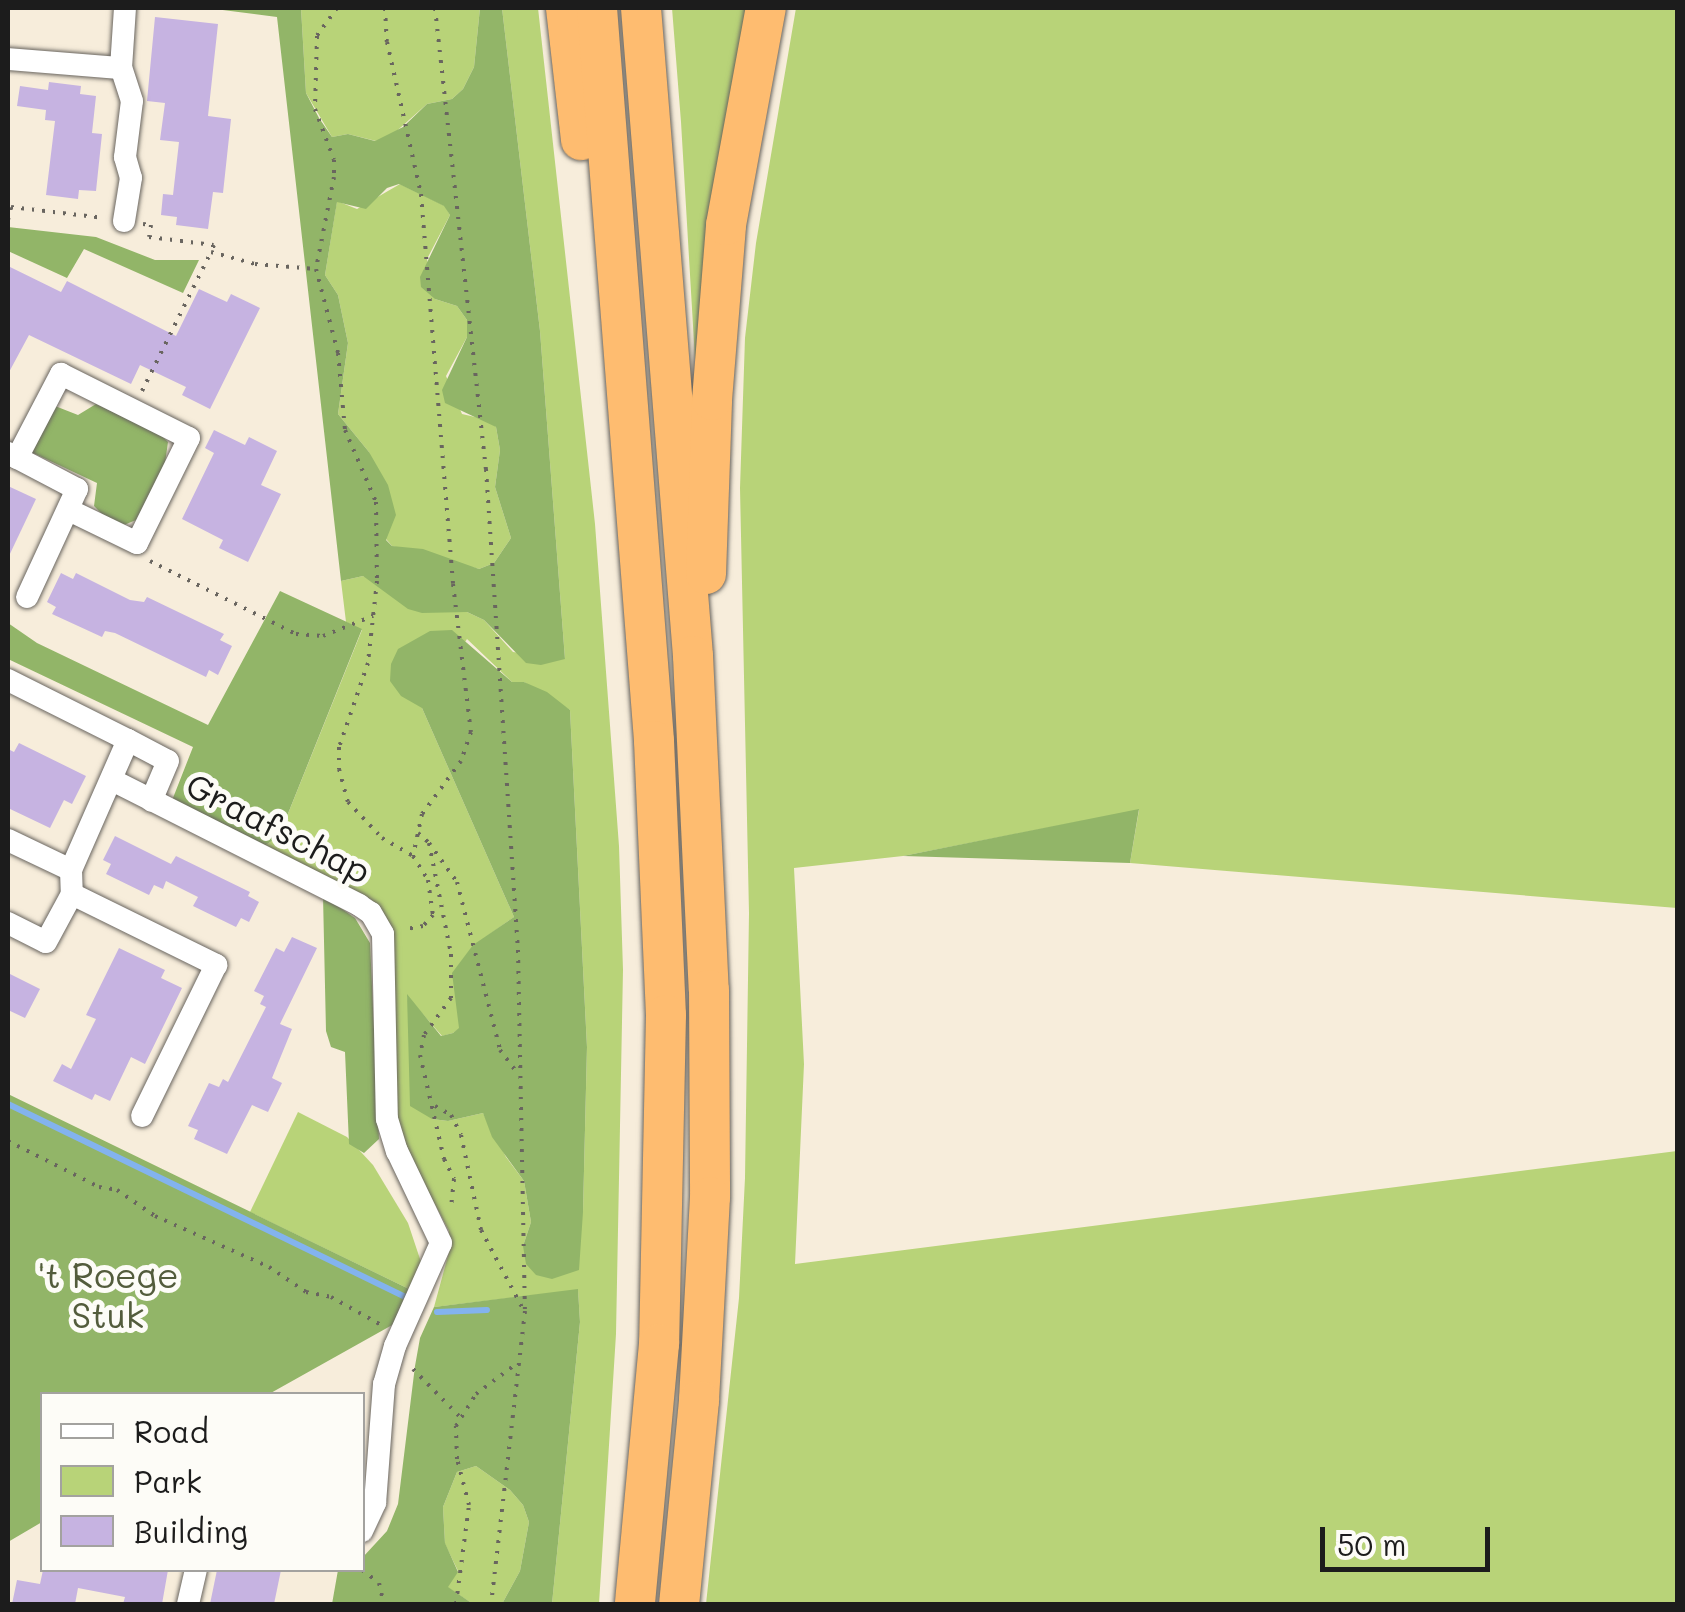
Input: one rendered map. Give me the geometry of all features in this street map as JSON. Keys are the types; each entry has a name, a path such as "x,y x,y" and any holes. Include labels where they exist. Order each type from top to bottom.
{"highway":[{"path":"566,8 584,171 638,525"},
{"path":"596,8 654,741 666,1035 659,1344 635,1604"},
{"path":"641,8 693,656 709,990 710,1197 699,1401 679,1604"},
{"path":"693,656 710,544 712,400 726,225 766,8"}],"street":[{"path":"124,221 132,178 125,158 132,101 121,68 125,8"},
{"path":"8,59 121,68"},
{"path":"27,596 77,488 12,456 61,374 189,438 136,543 69,510"},
{"path":"8,680 168,761 151,801"},
{"path":"8,923 46,942 128,740"},
{"name":"Graafschap","path":"112,780 371,913 383,934 387,1119 397,1151 441,1243"},
{"path":"8,840 71,882 216,966 142,1116"},
{"path":"365,1524 375,1503 384,1384 395,1346 441,1243"},
{"path":"188,1604 196,1572"}],"path":[{"path":"337,8 319,29 316,51 315,109 334,160 316,269 338,353 344,430 376,502 374,616 368,662 339,748 341,786 365,821 412,856 428,880 433,915 423,926 383,934"},
{"path":"385,8 388,42 421,194 453,584 471,732 461,761 428,804 412,856"},
{"path":"435,8 470,291 501,647 518,935 525,1311 492,1604"},
{"path":"132,409 211,252 255,264 316,269"},
{"path":"136,543 138,555 296,634 323,636 374,616"},
{"path":"418,833 458,882 500,1050 519,1075"},
{"path":"429,844 450,954 452,991 422,1045 421,1066 435,1106 444,1159 454,1179 451,1206 456,1238 441,1243"},
{"path":"435,1106 451,1115 462,1135 481,1230 525,1311"},
{"path":"8,1141 100,1187 117,1190 155,1216 228,1252 268,1266 306,1292 349,1306 382,1326 426,1387 459,1416"},
{"path":"456,1604 469,1505 454,1438 459,1416 484,1384 517,1364"},
{"path":"364,1572 378,1583 384,1604"}],"green space":[{"path":"207,8 301,8 306,93 319,118 332,137 348,134 375,141 403,127 427,104 452,99 463,89 474,67 480,8 502,8 540,331 565,659 541,665 526,663 484,620 467,612 422,613 408,609 363,576 341,581 277,17","holes":["399,184 444,206 450,215 420,277 421,287 435,299 457,306 467,320 467,337 442,390 445,403 496,427 500,450 495,487 511,538 494,563 479,569 423,549 392,546 386,540 396,515 388,485 369,452 338,414 348,343 338,295 325,275 337,202 366,209 387,188"]},
{"path":"301,8 480,8 474,67 463,89 452,99 427,104 391,136 376,141 348,134 332,137 306,93"},
{"path":"502,8 538,8 595,524 619,846 623,970 616,1334 599,1604 552,1604 580,1322 578,1290 434,1307 449,1252 449,1231 398,1134 389,937 263,847 279,836 362,630 346,622 341,581 363,576 449,611 467,612 484,620 513,652 565,659 540,331","holes":["467,639 512,682 524,682 570,710 587,1047 583,1212 523,1246 531,1222 524,1181 506,1157 483,1113 448,1121 432,1119 407,996 442,1036 459,1029 473,946 514,917 422,708"]},
{"path":"672,8 755,8 700,444 681,122"},
{"path":"796,8 1677,8 1677,908 1130,863 1139,810 903,856 794,868 804,1064 795,1264 1677,1151 1677,1604 706,1604 739,1298 745,1178 749,913 740,488 745,338 756,243"},
{"path":"400,184 445,206 450,215 427,259 435,299 457,306 467,320 467,337 446,376 462,414 488,420 496,427 500,450 495,487 511,538 494,563 479,569 392,546 386,539 369,452 338,414 348,343 338,295 325,275 337,201 357,209"},
{"path":"8,227 96,237 155,260 199,260 183,293 84,249 67,278 8,251"},
{"path":"96,404 160,434 168,442 165,463 136,520 124,525 106,518 94,506 97,483 31,452 55,406 78,415"},
{"path":"280,591 362,629 279,836 263,847 171,803 193,747 8,659 8,623 37,643 208,725"},
{"path":"452,630 512,682 524,682 547,692 570,710 587,1047 583,1212 579,1270 552,1279 536,1275 526,1264 523,1246 531,1222 524,1181 492,1137 483,1113 448,1121 432,1119 410,1106 407,994 441,1036 453,1033 459,1028 452,973 473,945 514,917 422,708 401,696 390,681 391,664 398,649 430,631"},
{"path":"1139,809 1130,863 903,856"},
{"path":"323,896 355,918 370,943 379,1139 364,1153 349,1144 345,1052 331,1047 326,1031"},
{"name":"'t Roege Stuk","path":"8,1094 409,1289 394,1324 273,1392 40,1392 40,1523 8,1542"},
{"path":"298,1112 347,1137 373,1165 408,1223 421,1262 409,1289 250,1212"},
{"path":"578,1289 580,1322 552,1604 502,1604 520,1571 529,1522 523,1505 510,1490 476,1466 457,1472 443,1507 445,1543 458,1572 448,1587 473,1604 332,1604 338,1572 365,1572 365,1555 387,1531 398,1504 420,1338 434,1307"},
{"path":"476,1466 510,1490 523,1505 529,1522 520,1571 502,1604 473,1604 447,1587 458,1571 445,1544 443,1507 457,1472"}],"building":[{"path":"155,17 218,24 208,116 231,119 223,193 213,192 208,229 176,225 177,217 161,215 163,194 173,195 179,142 160,140 165,103 147,101"},
{"path":"49,82 81,86 80,94 96,96 92,133 102,134 96,191 79,190 78,199 46,195 55,121 45,120 46,110 17,106 20,86 48,90"},
{"path":"8,266 61,292 67,281 176,336 199,289 227,302 231,294 260,308 210,409 182,395 186,387 140,365 131,384 29,335 8,374"},
{"path":"214,430 245,445 249,437 277,451 261,485 281,494 248,562 219,548 223,540 182,519 214,453 205,448"},
{"path":"8,486 36,499 8,558"},
{"path":"61,573 73,579 76,573 130,600 144,602 147,597 224,634 220,640 232,646 218,675 209,670 206,677 115,633 105,631 102,637 52,614 56,607 47,602"},
{"path":"19,743 86,776 72,804 64,800 50,828 8,808 8,749 14,752"},
{"path":"115,836 171,864 176,856 250,892 248,896 259,902 249,922 241,918 236,927 193,906 198,897 166,881 163,889 154,885 149,895 106,874 111,864 103,860"},
{"path":"292,937 317,948 280,1024 292,1029 272,1078 282,1083 268,1112 252,1105 227,1154 194,1139 198,1130 188,1126 209,1083 219,1087 223,1079 228,1082 266,1007 260,1004 264,996 254,991 276,948 284,952"},
{"path":"119,948 165,970 161,978 182,988 145,1064 131,1057 110,1101 95,1094 92,1100 53,1081 62,1064 71,1069 96,1019 86,1015"},
{"path":"8,973 40,989 25,1018 8,1010"},
{"path":"43,1572 168,1572 162,1604 123,1604 125,1597 78,1588 75,1604 12,1604 17,1580 40,1584"},
{"path":"217,1572 281,1572 274,1604 210,1604"}],"waterway":[{"path":"8,1104 404,1296"},
{"path":"437,1312 487,1310"}]}
